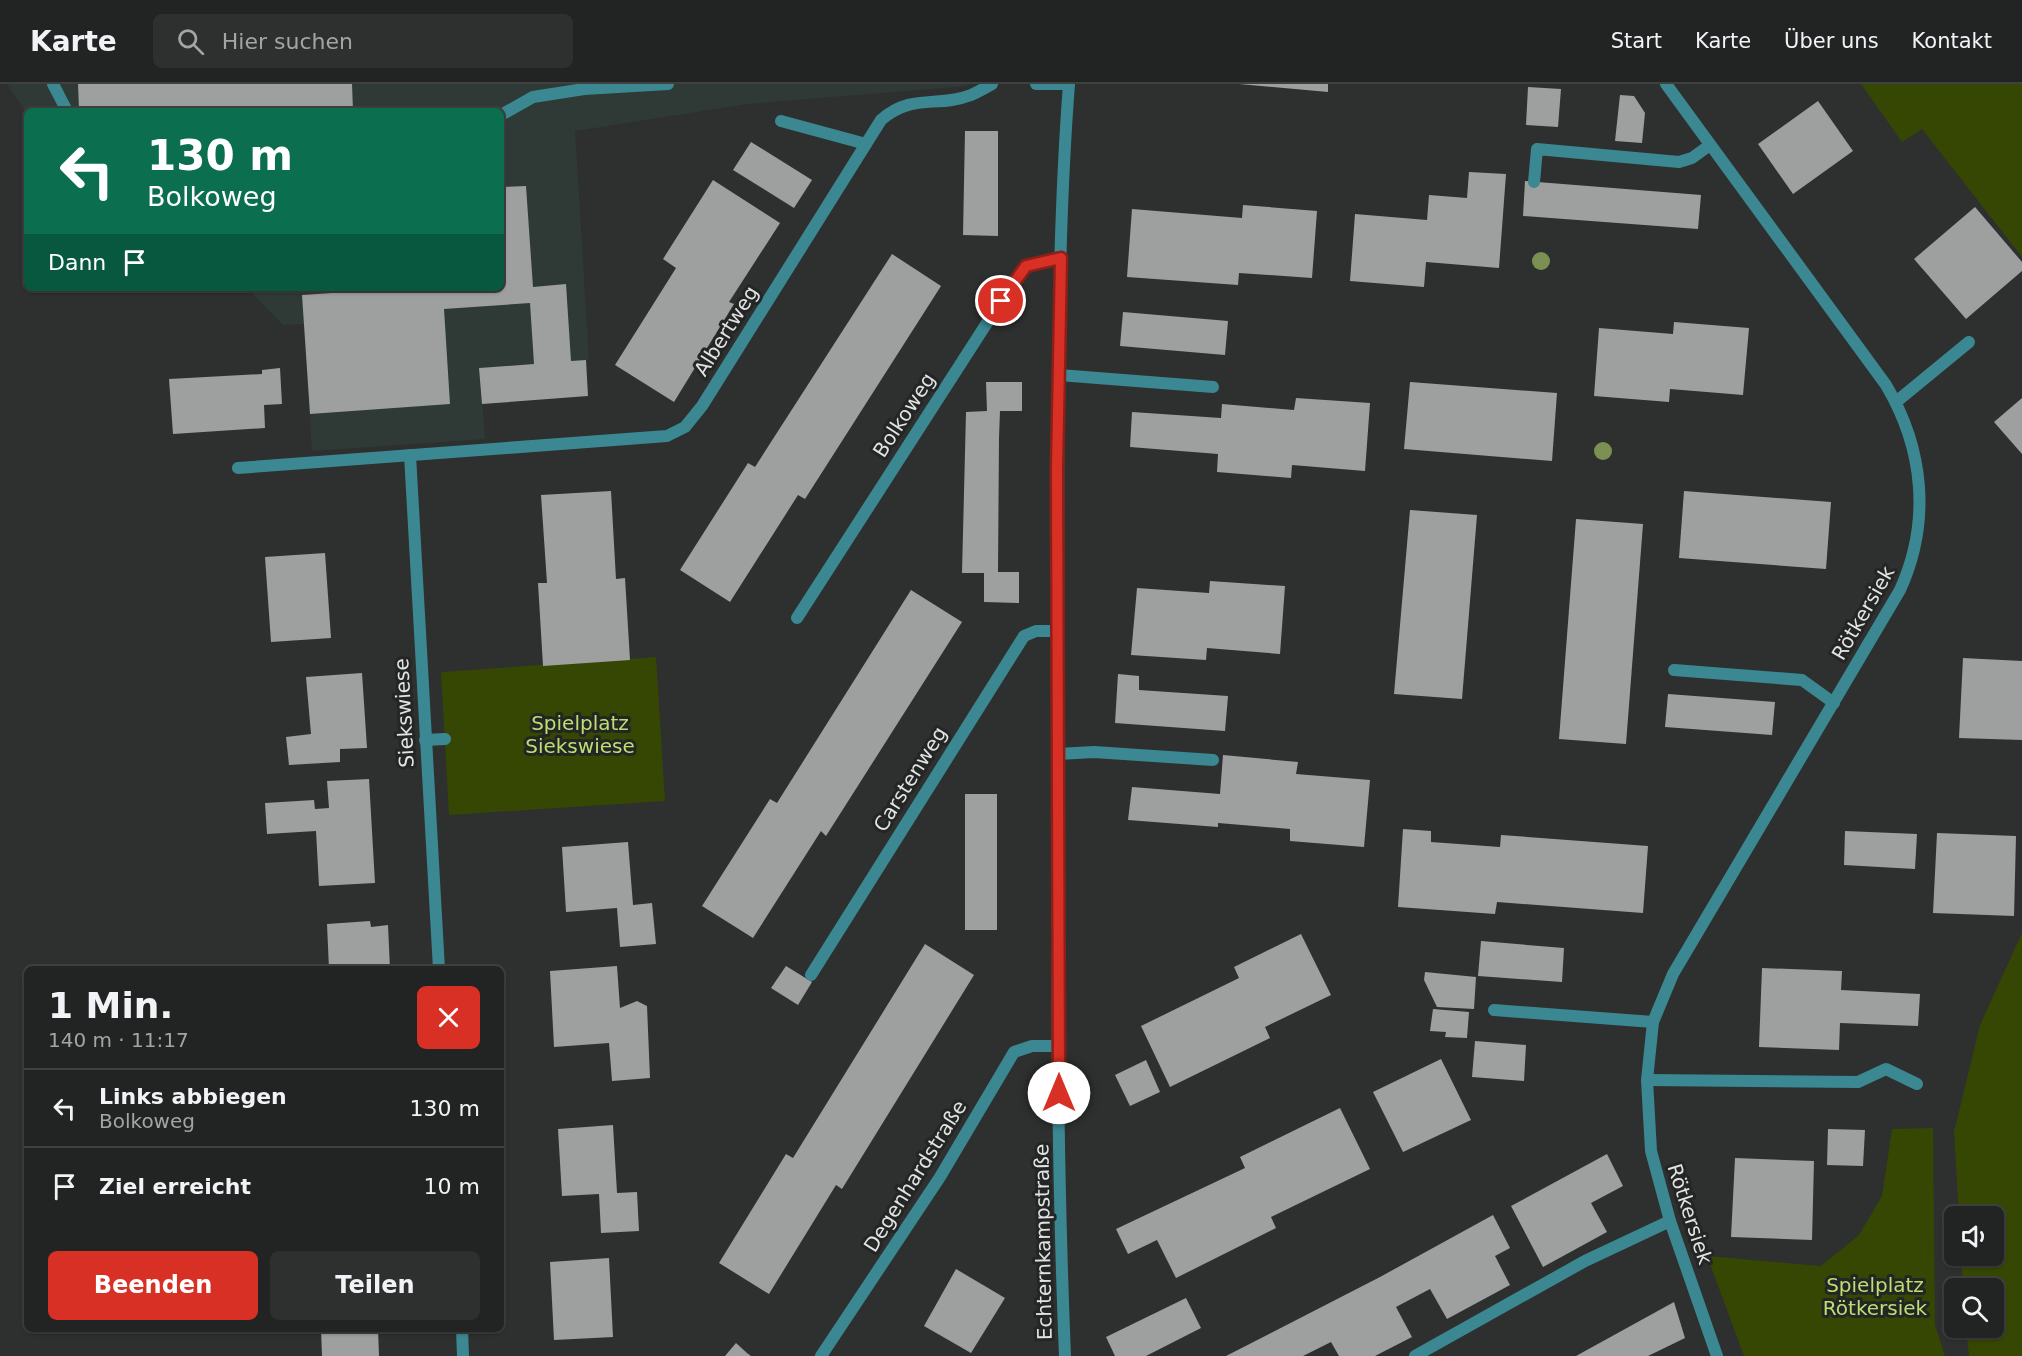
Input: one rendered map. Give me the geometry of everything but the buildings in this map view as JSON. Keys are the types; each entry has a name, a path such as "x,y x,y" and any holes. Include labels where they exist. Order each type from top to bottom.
{"street":[{"path":"53,84 65,108"},
{"path":"504,114 533,97 584,89 668,84"},
{"name":"Albertweg","path":"238,468 667,436 685,427 724,372 882,120 893,109 908,103 969,96 992,84"},
{"path":"1036,84 1069,84"},
{"name":"Echternkampstraße","path":"1065,1356 1059,1046 1058,631 1061,258 1069,84"},
{"name":"Rötkersiek","path":"1666,84 1896,402 1908,429 1918,467 1920,517 1911,566 1900,590 1673,974 1653,1022 1647,1080 1651,1151 1670,1221 1717,1356"},
{"path":"781,121 866,144"},
{"path":"1534,182 1537,149 1679,162 1692,158 1710,145"},
{"name":"Bolkoweg","path":"797,618 1014,281 1026,266 1061,258"},
{"path":"1896,402 1969,342"},
{"path":"1059,375 1213,387"},
{"name":"Siekswiese","path":"410,455 439,966"},
{"name":"Carstenweg","path":"811,975 1024,636 1036,630 1058,631"},
{"path":"1674,670 1802,680 1834,703"},
{"path":"425,740 445,739"},
{"path":"1058,753 1094,752 1213,760"},
{"path":"1494,1010 1653,1022"},
{"name":"Degenhardstraße","path":"820,1356 940,1177 1014,1052 1032,1046 1059,1046"},
{"path":"1647,1080 1858,1082 1886,1069 1917,1084"},
{"path":"1415,1356 1586,1261 1670,1221"},
{"path":"462,1332 463,1356"}],"shaded area":[{"path":"7,84 967,84 967,86 748,104 575,131 589,360 480,368 485,439 312,451 304,324 283,325 250,291 504,291 504,108 24,110"}],"green space":[{"path":"1861,84 2022,84 2022,257 1922,129 1902,142"},
{"name":"Spielplatz Siekswiese","path":"656,657 665,801 449,815 441,672"},
{"path":"2022,933 2022,1356 1969,1356 1967,1338 2004,1338 2004,1278 1962,1278 1962,1266 2004,1266 2004,1206 1958,1206 1954,1132 1980,1025"},
{"name":"Spielplatz Rötkersiek","path":"1933,1128 1935,1325 1945,1356 1744,1356 1707,1256 1821,1266 1859,1235 1882,1196 1892,1129"}],"route":[{"path":"1001,301 1026,266 1039,261 1061,258 1057,468 1059,1093"}]}
